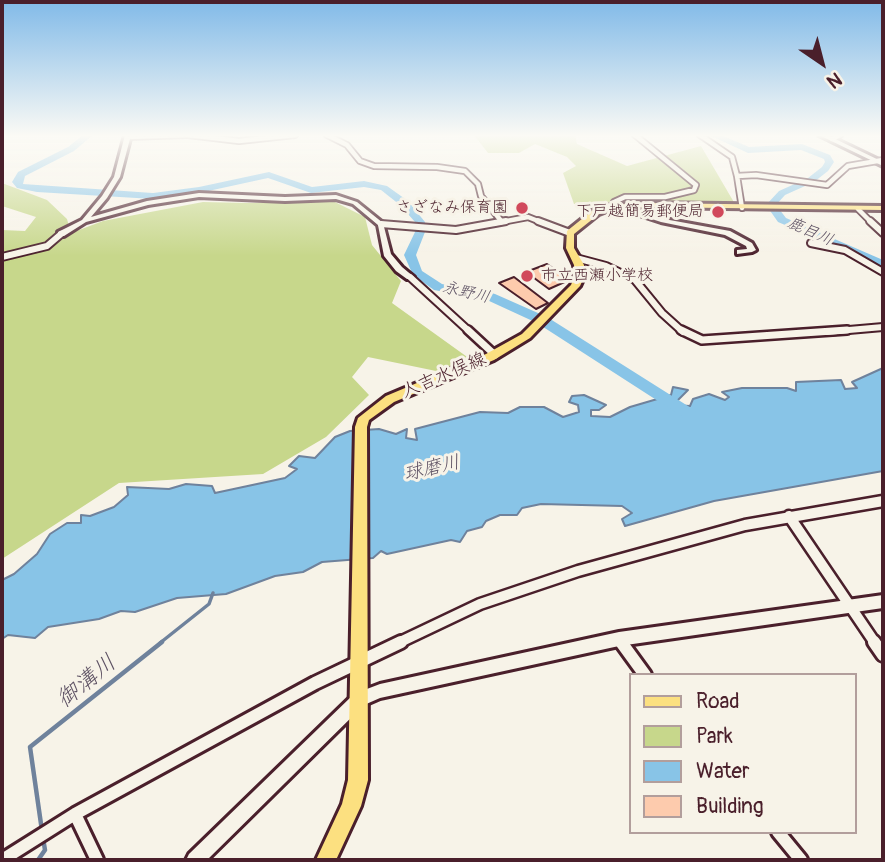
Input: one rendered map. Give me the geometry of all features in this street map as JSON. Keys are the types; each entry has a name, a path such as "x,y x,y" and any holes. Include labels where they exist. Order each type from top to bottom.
{"main road":[{"path":"570,233 596,212 617,206 883,208"},
{"name":"人吉水俣線","path":"326,860 351,806 358,780 360,427 364,418 390,399 495,355 548,316 575,286 580,275 576,258 570,248 570,233"}],"street":[{"path":"84,221 105,197 117,175"},
{"path":"470,175 478,184 481,196 502,222"},
{"path":"686,175 696,184 694,190 665,197 625,197 614,202 617,206 663,221 727,233 750,245 752,250 740,252"},
{"path":"741,208 737,176 799,180 827,185 842,175"},
{"path":"2,257 47,246 61,234 84,221 147,203 221,195 271,199 346,198 381,224 413,228 456,230 528,217 570,233"},
{"path":"858,209 883,233"},
{"path":"381,224 387,254 399,269 495,355"},
{"path":"811,243 845,250 883,272"},
{"path":"576,258 606,265 635,280 685,334 702,340 883,327"},
{"path":"2,860 75,814 358,658 480,604 578,570 679,542 789,516 883,501"},
{"path":"789,516 883,655"},
{"path":"195,860 359,699 380,691 619,639 883,601"},
{"path":"619,639 644,673"},
{"path":"75,814 97,860"},
{"path":"780,834 801,860"}],"green space":[{"path":"564,175 718,175 735,204 574,204"},
{"path":"2,183 47,200 67,219 71,233 103,221 203,202 333,201 365,217 372,245 401,281 392,303 470,359 441,372 368,357 352,377 369,395 326,437 263,474 119,483 2,559 2,230 25,231 36,217 2,206"}],"water":[{"name":"球磨川","path":"883,368 883,471 714,501 625,526 622,519 632,513 622,506 541,504 522,508 517,515 500,515 486,521 482,527 467,531 460,542 451,540 387,554 381,551 373,558 322,562 303,572 275,576 226,594 177,598 135,612 121,611 99,619 48,627 35,638 8,635 2,639 2,580 14,574 37,554 50,534 67,523 81,523 81,515 90,516 114,507 128,495 127,487 169,489 186,484 212,486 215,493 285,478 297,469 289,466 299,456 315,458 335,437 350,431 379,429 396,434 407,429 406,438 417,440 415,429 480,412 508,413 520,407 544,407 563,417 579,412 578,405 569,402 572,396 584,395 606,405 599,410 591,410 591,416 610,417 630,407 671,395 673,387 688,390 673,405 690,406 693,399 709,394 725,400 729,397 722,392 742,388 787,388 796,391 796,382 841,380 845,389 857,388 852,382"}],"building":[{"path":"547,264 569,280 549,289 526,272"},
{"path":"514,277 548,303 536,309 499,283"}],"waterway":[{"name":"永野川","path":"20,175 17,182 20,186 37,189 153,196 199,190 267,175"},
{"name":"永野川","path":"270,175 311,190 364,184 384,188 404,203 420,222 420,232 410,255 417,273 438,287 491,297 542,320 694,417"},
{"name":"鹿目川","path":"817,175 782,193 771,205 782,220 883,264"},
{"name":"御溝川","path":"160,643 209,604 213,593"},
{"name":"御溝川","path":"42,831 30,747 162,642"},
{"name":"御溝川","path":"38,860 45,850 43,838"}],"place":[{"name":"さざなみ保育園","path":"522,208"},
{"name":"下戸越簡易郵便局","path":"718,212"},
{"name":"市立西瀬小学校","path":"527,276"}]}
